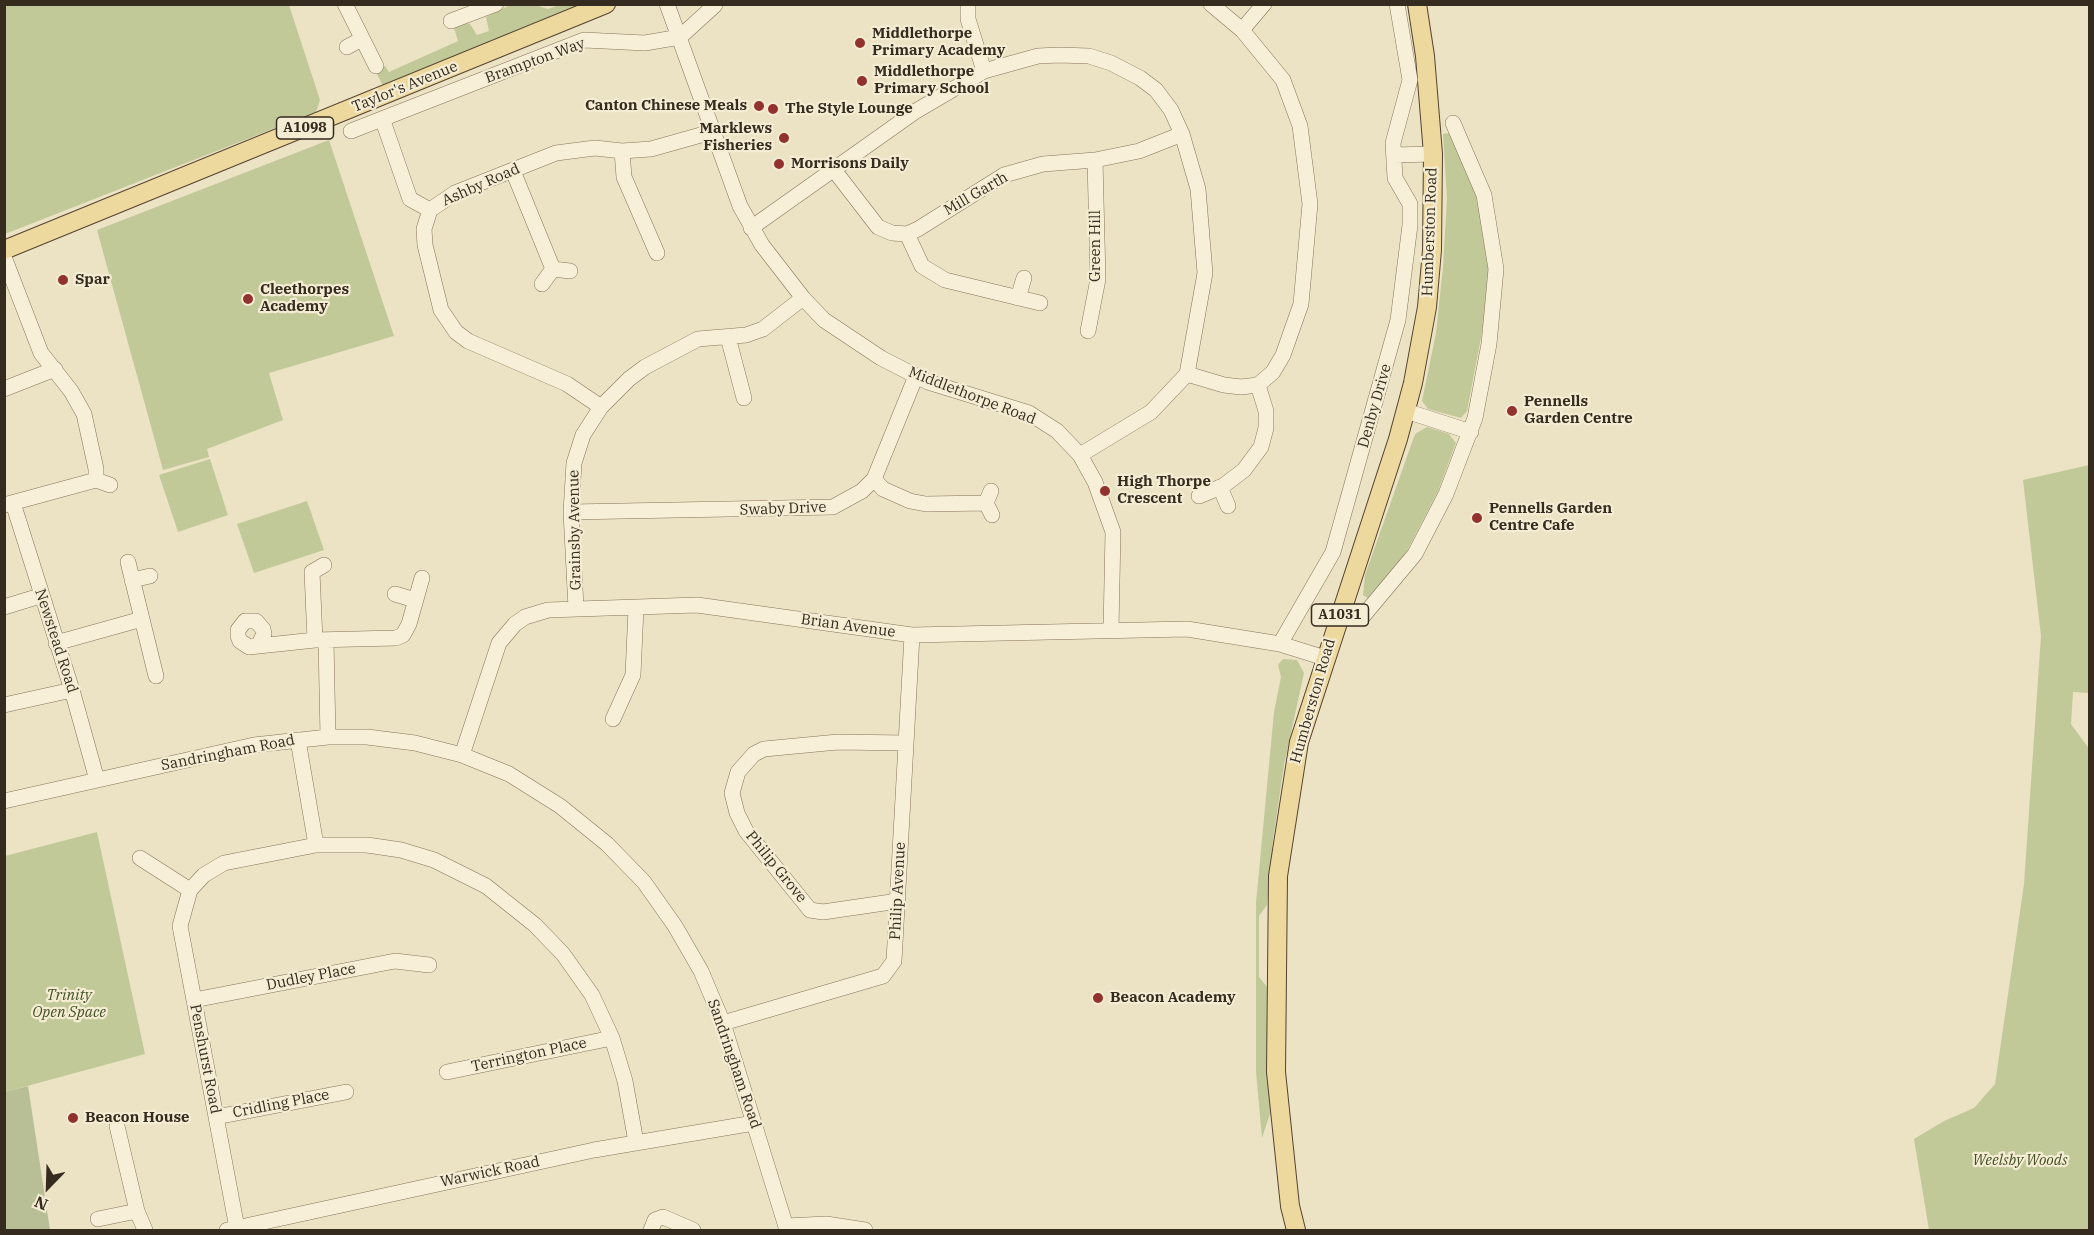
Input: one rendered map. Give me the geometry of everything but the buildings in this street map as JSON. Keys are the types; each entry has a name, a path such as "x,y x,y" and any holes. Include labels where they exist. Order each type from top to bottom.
{"main road":[{"name":"Taylor's Avenue","path":"4,250 606,4"},
{"name":"Humberston Road","path":"1296,1230 1290,1206 1276,1072 1278,876 1299,742 1406,411 1427,308 1432,250 1433,154 1425,56 1417,4"}],"street":[{"path":"345,4 376,66"},
{"path":"451,21 496,4"},
{"name":"Middlethorpe Road","path":"667,4 740,206 751,228 803,298 848,337 916,376 1029,413 1057,431 1080,455 1095,482 1113,532 1112,630"},
{"path":"968,4 968,19 984,71"},
{"path":"1187,374 1224,385 1258,385 1273,372 1283,355 1301,304 1310,204 1300,126 1293,100 1270,62 1242,30 1211,4"},
{"path":"1242,30 1264,4"},
{"name":"Denby Drive","path":"1280,644 1333,552 1398,320 1410,204 1395,178 1393,143 1410,80 1397,4"},
{"path":"680,37 715,5"},
{"name":"Brampton Way","path":"351,131 383,121 584,40 645,43 680,37"},
{"path":"347,47 362,39"},
{"path":"751,228 916,111 984,71 1038,56 1059,55 1089,56 1130,71 1156,90 1170,110 1182,134 1198,189 1205,273 1187,374 1151,412 1080,455"},
{"path":"383,121 410,199 430,210"},
{"path":"1364,615 1415,554 1446,494 1471,432 1489,344 1496,269 1484,195 1452,123"},
{"name":"Ashby Road","path":"601,407 567,384 468,340 456,332 441,310 425,245 424,229 430,210 455,193 556,153 575,149 595,148 622,151 663,147 715,132"},
{"name":"Mill Garth","path":"907,234 1004,175 1043,164 1095,160 1140,151 1182,134"},
{"path":"622,151 624,177 657,253"},
{"path":"1394,155 1433,154"},
{"name":"Green Hill","path":"1088,331 1098,279 1095,160"},
{"path":"834,170 878,227 892,233 907,234 918,259 933,274 945,280 1040,303"},
{"path":"513,171 553,268"},
{"path":"4,257 9,285 41,352 55,369 84,414 96,469 103,483 9,504"},
{"path":"553,268 570,271"},
{"path":"542,284 553,268"},
{"path":"1018,298 1024,278"},
{"name":"Grainsby Avenue","path":"576,608 571,512 574,463 584,435 601,407 629,379 645,367 698,339 746,335 763,329 803,298"},
{"path":"728,336 744,398"},
{"path":"4,388 55,369"},
{"name":"Swaby Drive","path":"571,512 833,507 848,500 874,479 916,376"},
{"path":"1200,496 1220,487 1244,470 1261,447 1266,428 1266,411 1258,385"},
{"path":"1406,411 1471,432"},
{"path":"874,479 883,489 910,501 926,504 989,503"},
{"path":"1220,487 1228,506"},
{"name":"Newstead Road","path":"9,504 72,690 96,780"},
{"path":"128,562 156,676"},
{"path":"324,565 312,572 321,640 328,737"},
{"path":"132,580 150,576"},
{"path":"259,644 400,636 409,624 422,578"},
{"path":"395,594 416,600"},
{"path":"4,607 40,596"},
{"name":"Brian Avenue","path":"462,755 494,655 506,633 515,624 535,612 576,608 697,605 912,635 1198,630 1280,644 1325,658"},
{"path":"613,719 623,703 633,675 636,608"},
{"path":"56,643 142,619"},
{"name":"Philip Avenue","path":"723,1023 883,976 894,961 912,635"},
{"path":"152,660 167,656"},
{"path":"4,705 72,690"},
{"name":"Sandringham Road","path":"4,801 254,745 328,737 391,739 462,755 509,774 586,825 607,844 644,882 675,926 701,971 723,1023 786,1228"},
{"path":"298,740 316,845"},
{"name":"Philip Grove","path":"897,900 823,912 810,910 747,831 737,813 732,793 738,772 754,754 764,749 838,742 906,743"},
{"path":"140,858 190,890 204,875 224,863 316,845 367,845 401,850 434,860 486,886 535,925 563,954 592,996 612,1038 625,1081 636,1142"},
{"name":"Penshurst Road","path":"190,890 180,926 216,1117 232,1229"},
{"name":"Dudley Place","path":"194,1000 394,961 429,965"},
{"name":"Terrington Place","path":"447,1072 612,1038"},
{"name":"Cridling Place","path":"216,1117 346,1092"},
{"name":"Warwick Road","path":"232,1229 636,1142 754,1123"},
{"path":"117,1126 137,1211 145,1230"},
{"path":"98,1219 137,1211"},
{"path":"651,1230 655,1220 663,1217 693,1230"},
{"path":"786,1228 826,1224 865,1230"}],"green space":[{"path":"5,4 289,5 320,100 316,112 5,234"},
{"path":"510,5 535,5 548,9 559,5 594,5 383,86 375,70 385,66 389,72 458,41 454,28 466,23 470,24 477,35 489,31 486,17"},
{"path":"1450,133 1481,201 1492,280 1467,411 1461,418 1428,409 1422,401 1436,333 1443,267 1447,198 1443,134"},
{"path":"329,140 394,336 269,373 283,420 207,449 209,457 163,470 97,230"},
{"path":"1427,427 1449,434 1456,443 1438,491 1408,549 1388,578 1368,598 1363,595 1365,575 1415,434"},
{"path":"210,459 228,515 178,532 159,475"},
{"name":"Weelsby Woods","path":"2089,465 2089,693 2073,692 2071,724 2090,750 2089,1230 1929,1230 1914,1139 1944,1121 1974,1108 1995,1084 2024,884 2041,636 2023,480"},
{"path":"307,501 324,550 254,573 237,524"},
{"path":"1283,659 1297,660 1304,673 1284,765 1273,840 1267,905 1259,916 1259,977 1267,987 1270,1114 1262,1138 1256,1072 1256,903 1274,712 1281,677 1278,665"},
{"name":"Trinity Open Space","path":"97,832 145,1054 5,1092 5,856"},
{"path":"28,1086 50,1230 5,1230 5,1092"}],"place":[{"name":"Middlethorpe Primary Academy","path":"860,43"},
{"name":"Middlethorpe Primary School","path":"862,81"},
{"name":"Canton Chinese Meals","path":"759,106"},
{"name":"The Style Lounge","path":"773,109"},
{"name":"Marklews Fisheries","path":"784,138"},
{"name":"Morrisons Daily","path":"779,164"},
{"name":"Spar","path":"63,280"},
{"name":"Cleethorpes Academy","path":"248,299"},
{"name":"Pennells Garden Centre","path":"1512,411"},
{"name":"High Thorpe Crescent","path":"1105,491"},
{"name":"Pennells Garden Centre Cafe","path":"1477,518"},
{"name":"Beacon Academy","path":"1098,998"},
{"name":"Beacon House","path":"73,1118"}]}
